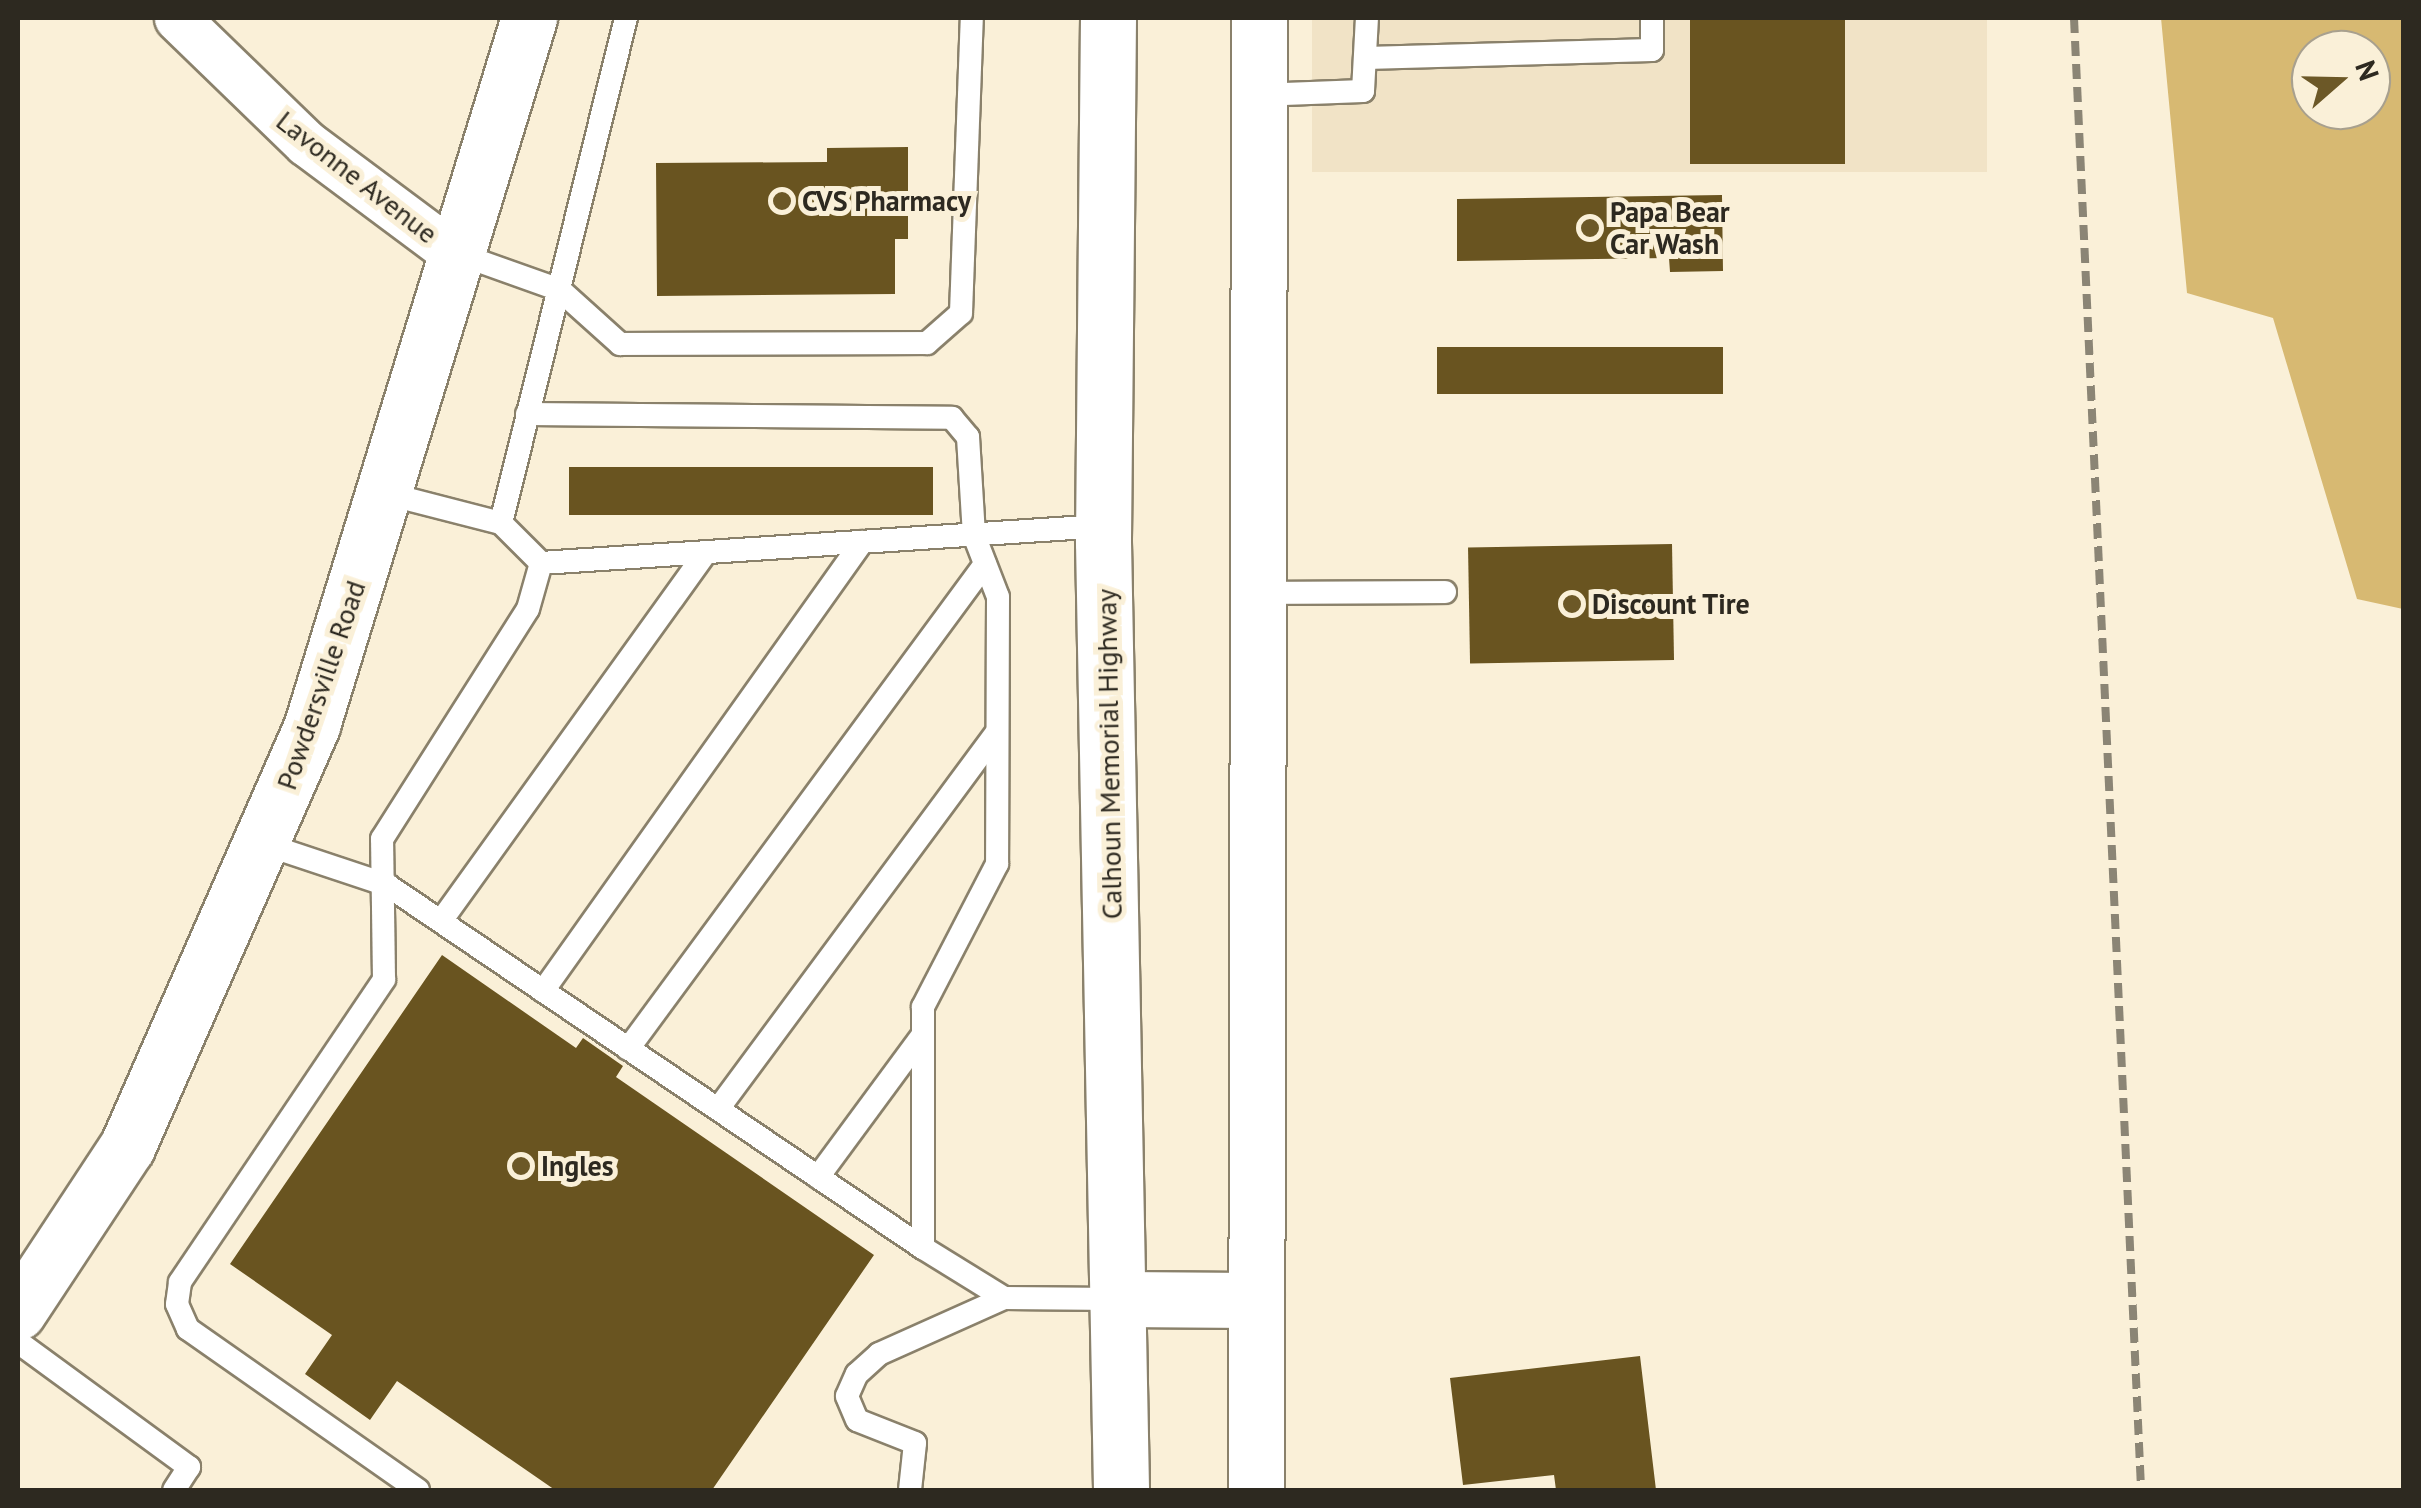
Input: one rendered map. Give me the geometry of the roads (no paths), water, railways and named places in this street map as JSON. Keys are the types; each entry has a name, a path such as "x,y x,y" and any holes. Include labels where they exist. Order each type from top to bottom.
{"main road":[{"name":"Powdersville Road","path":"18,1312 128,1148 264,844 312,725 452,252 529,18"},
{"name":"Calhoun Memorial Highway","path":"1108,18 1103,526 1120,1490"},
{"path":"1256,1490 1259,18"},
{"path":"1116,1300 1256,1300"}],"street":[{"name":"Lavonne Avenue","path":"177,18 306,143 452,252"}],"lane":[{"path":"501,523 626,18"},
{"path":"452,252 560,290 620,344 928,344 950,330 961,312 972,18"},
{"path":"1258,95 1364,91 1367,18"},
{"path":"1366,58 1652,50 1652,18"},
{"path":"527,414 952,418 968,437 974,535 998,597 997,864 979,910 941,960 923,1007 924,1248"},
{"path":"384,492 501,523 541,563 1103,526"},
{"path":"543,991 862,542"},
{"path":"441,921 706,552"},
{"path":"418,1490 188,1329 178,1304 180,1282 384,979 387,885 382,839 528,609 541,563"},
{"path":"628,1048 985,564"},
{"path":"1256,593 1445,592"},
{"path":"718,1109 997,732"},
{"path":"264,844 387,885 1004,1298"},
{"path":"818,1177 922,1036"},
{"path":"910,1490 915,1443 857,1420 847,1396 857,1374 879,1354 1004,1298 1116,1300"},
{"path":"18,1342 189,1467 174,1490"}],"railway":[{"path":"2074,18 2141,1490"}],"place":[{"name":"CVS Pharmacy","path":"782,201"},
{"name":"Papa Bear Car Wash","path":"1590,228"},
{"name":"Discount Tire","path":"1572,604"},
{"name":"Ingles","path":"521,1166"}]}
